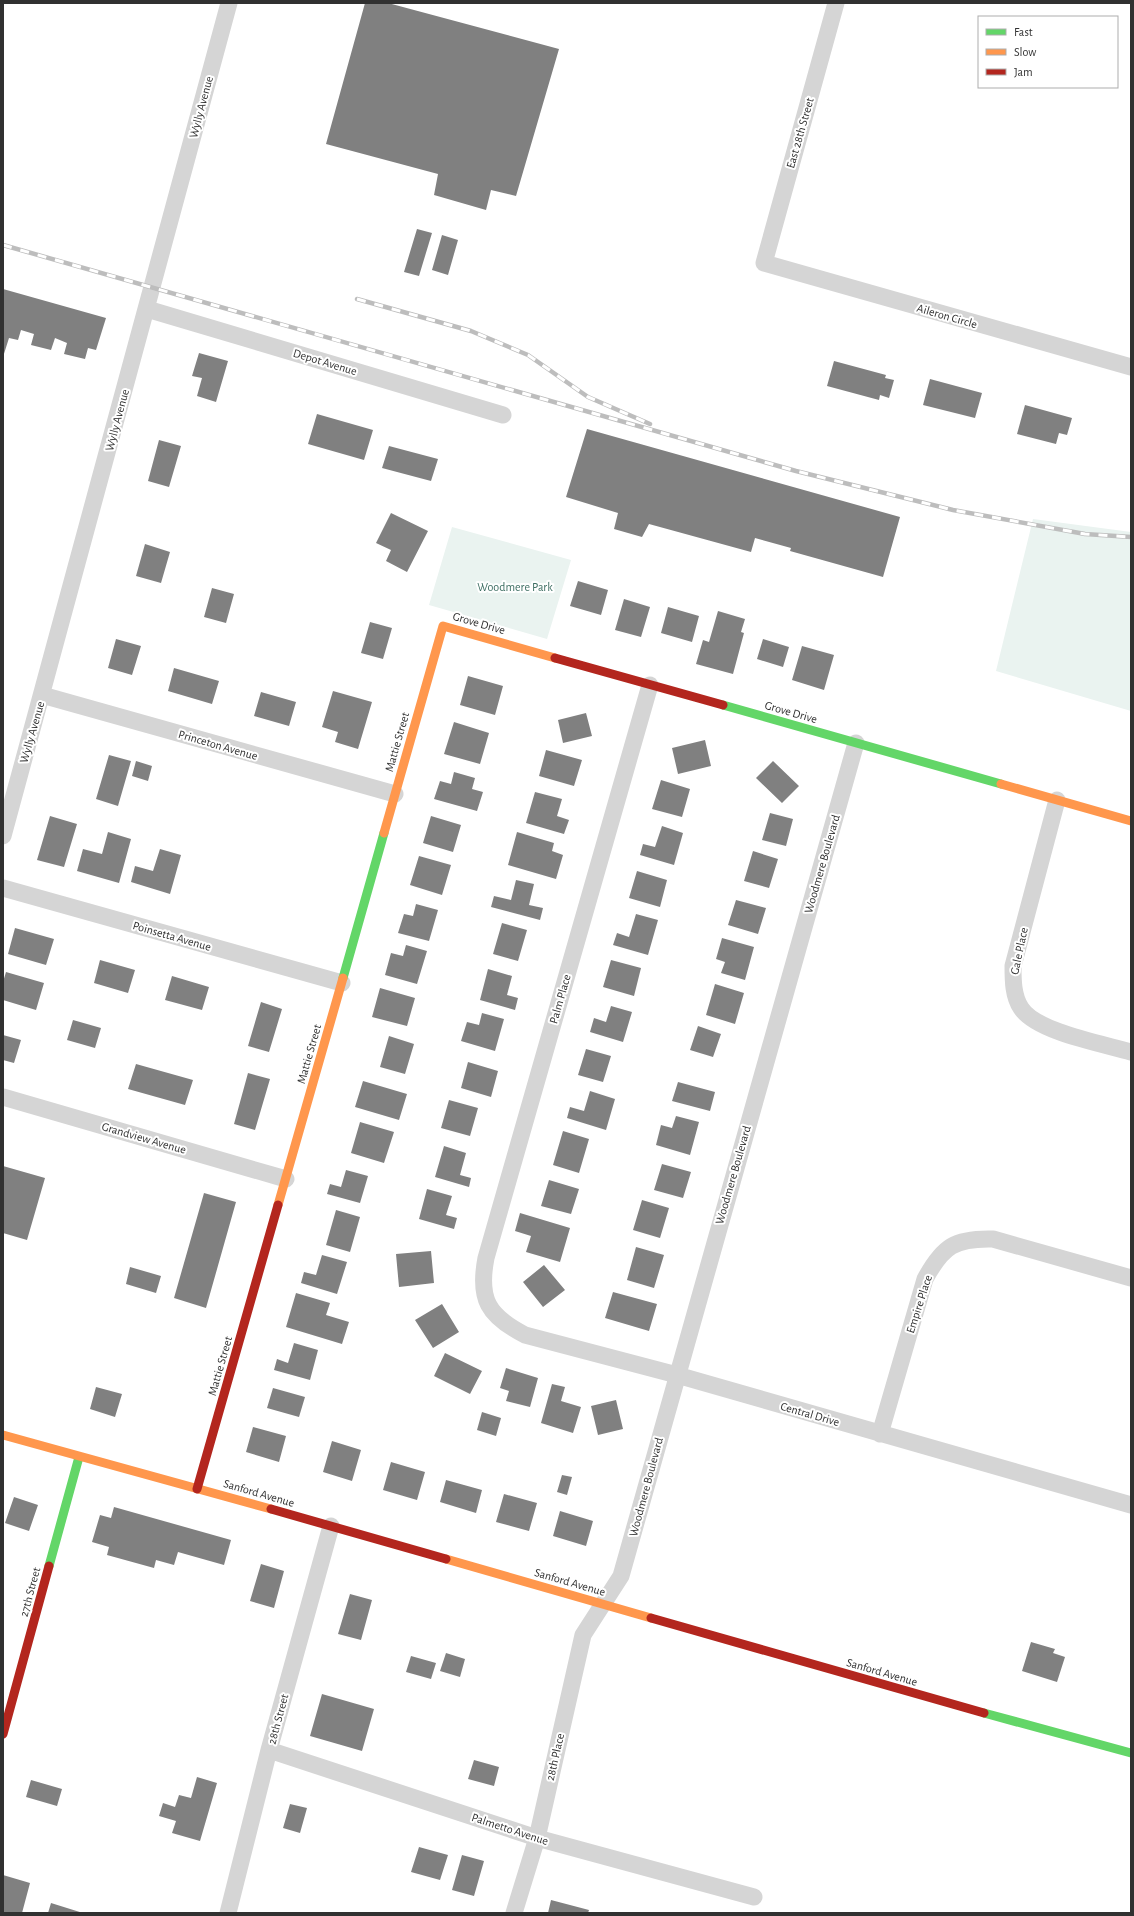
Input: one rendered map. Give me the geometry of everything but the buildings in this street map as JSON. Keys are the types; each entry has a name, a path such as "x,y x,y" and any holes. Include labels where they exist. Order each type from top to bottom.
{"street":[{"name":"Wylly Avenue","path":"3,836 229,3"},
{"name":"East 28th Street","path":"764,263 836,3"},
{"name":"Aileron Circle","path":"764,263 1131,367"},
{"name":"Depot Avenue","path":"147,309 503,414"},
{"name":"Grove Drive","path":"443,626 1131,821"},
{"name":"Mattie Street","path":"197,1489 443,626"},
{"name":"Palm Place","path":"493,1313 485,1296 483,1276 486,1258 650,685"},
{"name":"Princeton Avenue","path":"42,695 395,794"},
{"name":"Woodmere Boulevard","path":"602,1604 621,1576 856,742"},
{"name":"Gale Place","path":"1057,800 1014,966 1013,986 1021,1008 1033,1020 1051,1030 1131,1052"},
{"name":"Poinsetta Avenue","path":"3,888 342,983"},
{"name":"Grandview Avenue","path":"3,1097 286,1179"},
{"name":"Empire Place","path":"880,1434 925,1279 937,1258 954,1245 972,1238 993,1239 1131,1278"},
{"name":"Central Drive","path":"493,1313 506,1325 525,1335 677,1375 1131,1505"},
{"name":"Sanford Avenue","path":"3,1435 331,1526 941,1701 1131,1752"},
{"name":"27th Street","path":"3,1734 10,1684 79,1457"},
{"name":"28th Street","path":"228,1913 269,1750 331,1526"},
{"name":"28th Place","path":"514,1913 537,1838 583,1635 602,1604"},
{"name":"Palmetto Avenue","path":"269,1750 537,1838 754,1897"}],"green space":[{"path":"1033,519 1131,532 1131,711 996,671"},
{"name":"Woodmere Park","path":"452,527 571,560 547,639 429,605"}],"railway":[{"path":"3,245 796,471 953,510 1085,534 1131,537"},
{"path":"357,299 471,331 528,355 588,397 650,424"}],"traffic: fast":[{"path":"723,705 1001,784"},
{"path":"343,978 384,833"},
{"path":"49,1566 79,1457"},
{"path":"984,1713 1131,1753"}],"traffic: slow":[{"path":"384,833 443,626 555,658"},
{"path":"1001,784 1131,821"},
{"path":"278,1205 343,978"},
{"path":"3,1435 271,1509"},
{"path":"446,1559 651,1618"}],"traffic: jam":[{"path":"555,658 723,705"},
{"path":"197,1489 278,1205"},
{"path":"271,1509 446,1559"},
{"path":"3,1734 49,1566"},
{"path":"651,1618 984,1713"}]}
